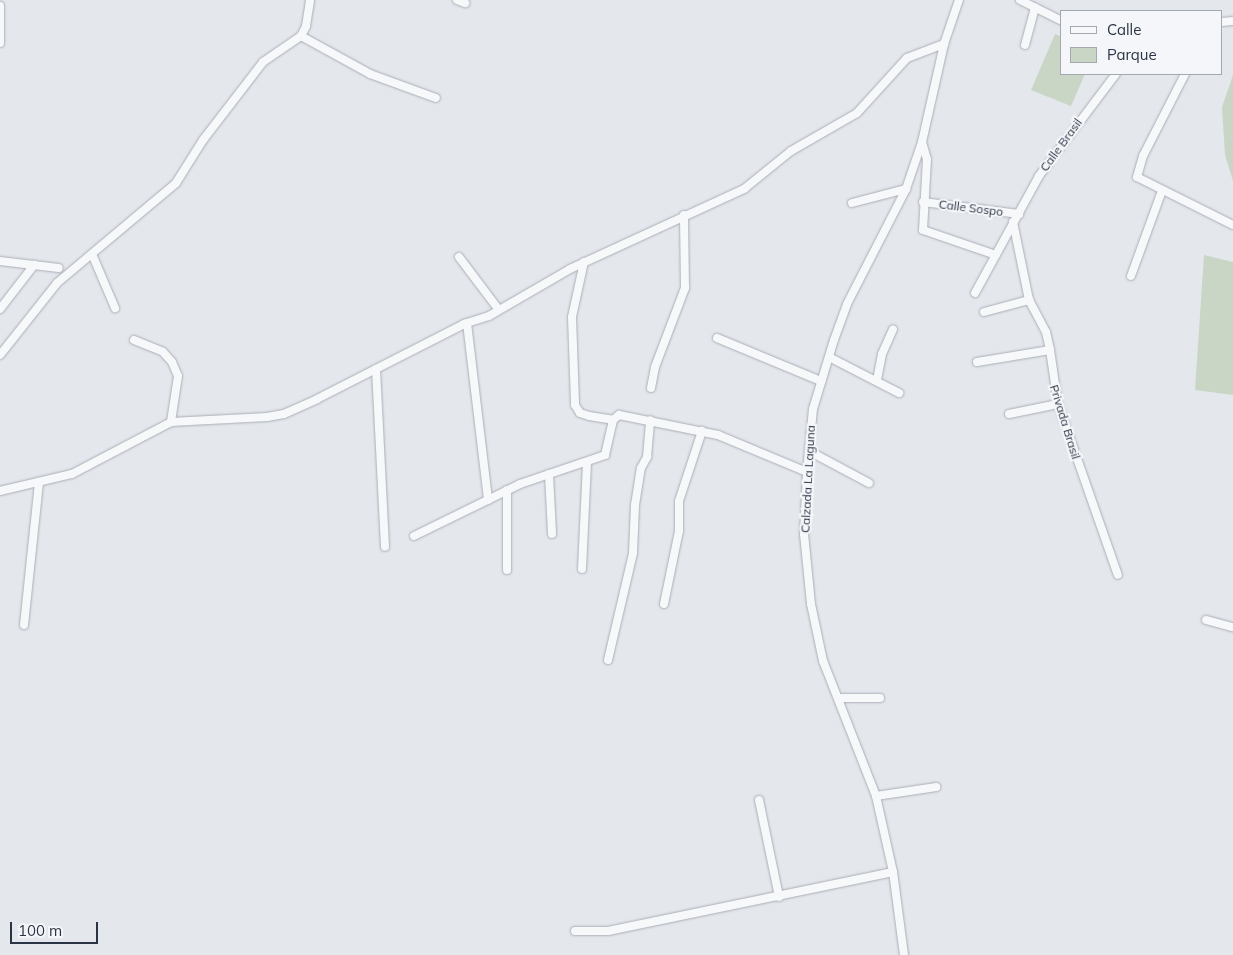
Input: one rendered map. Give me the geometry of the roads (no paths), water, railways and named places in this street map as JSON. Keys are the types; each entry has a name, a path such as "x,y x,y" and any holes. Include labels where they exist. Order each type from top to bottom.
{"street":[{"path":"0,355 3,346 57,283 176,183 203,140 263,62 301,36 306,26 310,0"},
{"name":"Calzada La Laguna","path":"904,955 893,872 876,796 823,661 811,604 804,534 807,472 813,409 829,356 848,304 906,189 922,142 944,44 959,0"},
{"path":"1020,0 1060,19"},
{"path":"0,6 0,43"},
{"path":"1025,45 1035,7"},
{"path":"301,36 370,74 436,98"},
{"path":"0,491 86,468 172,422 182,420 230,421 284,414 467,323 499,310 584,262 744,189 792,151 857,113 907,58 944,44"},
{"name":"Calle Brasil","path":"975,293 1039,176 1115,75"},
{"path":"1184,75 1143,156 1137,176 1162,191 1233,225"},
{"name":"Calle Sospo","path":"922,142 927,158 923,202 1019,214"},
{"path":"852,203 906,189"},
{"path":"1131,276 1162,191"},
{"path":"923,202 920,226 925,233 996,255"},
{"path":"651,388 655,367 685,288 684,215"},
{"name":"Privada Brasil","path":"1013,222 1029,300 1046,332 1058,404 1118,575"},
{"path":"92,254 115,308"},
{"path":"459,257 499,310"},
{"path":"0,261 59,268"},
{"path":"584,262 572,317 575,405 580,413 613,420"},
{"path":"0,310 34,265"},
{"path":"984,312 1029,300"},
{"path":"467,323 488,500"},
{"path":"877,380 882,354 893,329"},
{"path":"717,338 821,381"},
{"path":"134,340 163,352 172,362 178,376 172,422"},
{"path":"977,362 1050,350"},
{"path":"829,356 899,393"},
{"path":"376,369 385,547"},
{"path":"1010,414 1058,404"},
{"path":"414,536 507,490 605,455 613,420 619,415 718,435 807,472"},
{"path":"608,660 633,553 634,505 642,468 647,457 650,420"},
{"path":"664,604 679,531 679,501 702,431"},
{"path":"809,451 869,483"},
{"path":"582,569 587,462"},
{"path":"549,474 552,534"},
{"path":"24,625 38,482"},
{"path":"507,490 508,570"},
{"path":"1206,620 1233,627"},
{"path":"838,698 880,698"},
{"path":"876,796 936,787"},
{"path":"759,800 779,897"},
{"path":"576,931 608,932 893,872"}]}
